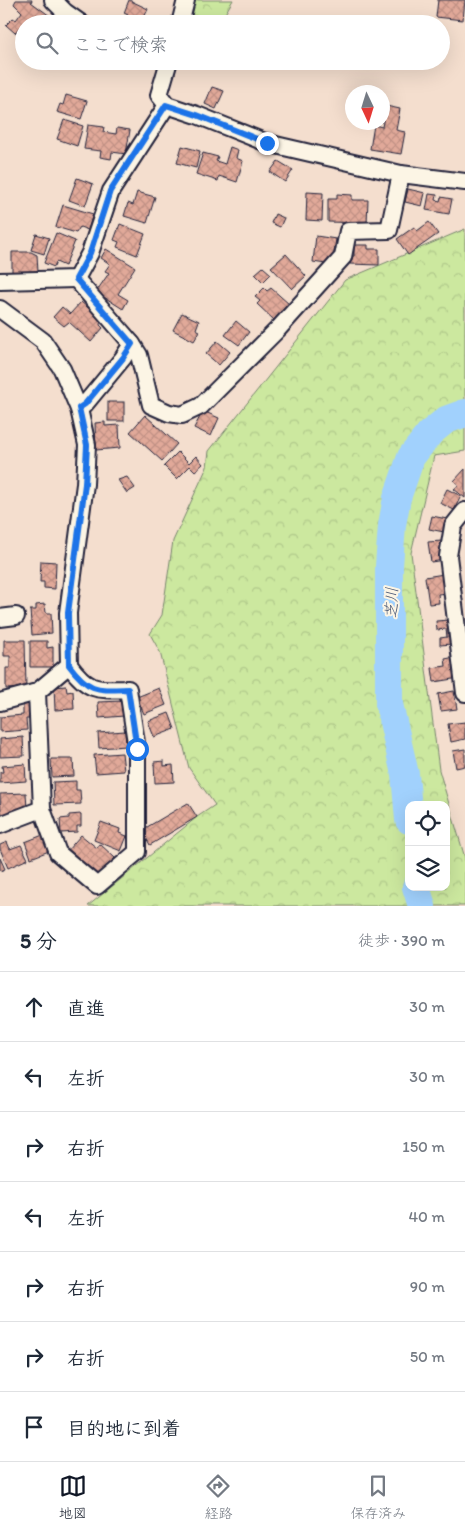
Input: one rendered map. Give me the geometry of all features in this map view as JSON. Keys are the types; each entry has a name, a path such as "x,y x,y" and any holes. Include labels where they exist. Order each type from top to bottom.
{"street":[{"path":"53,0 68,15"},
{"path":"182,15 186,0"},
{"path":"163,70 159,95 166,105 197,115 267,143 402,174 465,182"},
{"path":"76,279 90,253 110,191 166,105"},
{"path":"76,279 132,344 139,355 151,405 169,414 182,414 201,406 279,328 343,257 348,231 389,230 402,174"},
{"path":"0,281 76,279"},
{"path":"0,309 43,341 62,369 79,408 87,445 85,484 68,613 69,665 86,683 98,690 128,689 137,749 137,852 97,886 58,853 42,809 37,692"},
{"path":"79,408 85,404 123,358 132,344"},
{"path":"465,511 453,526 448,556 465,693"},
{"path":"0,702 37,692 69,665"},
{"path":"0,826 42,809"}],"green space":[{"path":"191,0 233,0 224,15 185,15"},
{"path":"465,229 465,451 434,456 411,553 439,770 448,801 405,801 405,891 450,891 450,807 465,858 465,906 88,906 197,817 215,805 189,768 160,652 150,634 162,615 173,541 207,467 209,451 345,280"}],"building":[{"path":"16,0 32,0 31,2 49,15 20,15 22,12 14,4"},
{"path":"129,0 148,9 145,15 128,15 124,13"},
{"path":"438,0 465,0 463,20 450,19 450,15 436,15"},
{"path":"13,18 15,19 15,33 6,25"},
{"path":"212,87 224,91 216,109 205,104"},
{"path":"66,95 87,101 81,119 57,112 60,104 63,105"},
{"path":"390,107 400,109 396,130 405,132 401,154 370,149 373,130 390,130"},
{"path":"64,120 83,126 77,146 57,139"},
{"path":"88,125 104,127 103,132 116,134 117,128 130,130 126,154 112,152 111,159 100,157 101,151 84,149"},
{"path":"182,146 200,151 196,168 177,163"},
{"path":"230,147 238,150 236,158 243,161 237,182 219,176 218,181 196,174 203,153 218,157 216,161 225,164"},
{"path":"278,161 293,170 285,182 270,172"},
{"path":"77,178 93,184 85,206 69,200"},
{"path":"408,189 425,193 422,206 405,202"},
{"path":"137,192 155,197 147,223 124,216 128,203 133,205"},
{"path":"307,192 323,193 322,221 306,220"},
{"path":"337,194 352,195 352,200 368,200 367,223 328,222 328,199 337,199"},
{"path":"429,194 437,195 436,200 440,201 441,197 452,199 449,214 426,210"},
{"path":"63,205 93,214 88,230 80,227 76,233 56,227"},
{"path":"275,214 284,218 280,227 271,223"},
{"path":"429,222 438,234 408,255 397,239 414,227 417,231"},
{"path":"120,224 145,234 137,255 117,247 119,242 114,240"},
{"path":"56,233 75,241 65,266 56,262 54,267 44,263"},
{"path":"36,234 49,238 44,254 31,250"},
{"path":"316,236 336,239 332,265 313,262"},
{"path":"354,245 368,245 368,249 379,249 379,265 350,264 351,256 354,256"},
{"path":"106,249 135,267 118,294 128,300 123,309 96,292 109,273 105,271 110,264 101,258"},
{"path":"12,252 31,252 37,255 38,272 12,273"},
{"path":"286,254 306,276 292,289 271,267"},
{"path":"263,267 271,274 263,282 255,274"},
{"path":"264,288 267,291 271,288 289,304 274,320 257,304 260,301 255,297"},
{"path":"81,302 101,318 100,325 103,328 91,342 69,322 64,326 53,317 62,307 70,314"},
{"path":"182,313 199,321 196,329 200,331 194,341 173,330"},
{"path":"236,321 249,332 239,345 225,335"},
{"path":"217,341 230,352 219,365 206,354"},
{"path":"108,402 124,402 124,421 108,421"},
{"path":"203,411 219,418 211,436 194,428"},
{"path":"145,415 177,444 162,461 130,432"},
{"path":"105,422 105,426 119,425 120,448 96,450 95,423"},
{"path":"178,452 189,463 196,456 203,464 195,471 190,466 177,479 164,466"},
{"path":"465,469 465,498 454,489 459,485 454,481"},
{"path":"127,477 135,488 127,493 118,480"},
{"path":"447,489 461,496 454,510 440,503"},
{"path":"432,516 452,520 449,533 429,529"},
{"path":"442,541 444,560 431,562 428,542"},
{"path":"41,561 56,562 55,589 44,588 44,582 40,582"},
{"path":"444,574 447,593 438,594 439,603 429,604 425,577"},
{"path":"45,604 46,613 51,613 52,633 32,635 30,610 36,610 36,605"},
{"path":"450,620 452,644 440,645 440,638 447,637 446,629 437,630 436,621"},
{"path":"4,640 25,640 26,688 6,689 6,668 10,668 10,656 4,656"},
{"path":"30,641 47,641 47,648 53,647 53,667 30,667"},
{"path":"455,657 459,678 434,682 432,668 446,666 445,659"},
{"path":"66,686 67,692 73,691 74,709 55,710 54,687"},
{"path":"159,688 166,705 144,714 137,697"},
{"path":"454,691 457,709 441,711 438,694"},
{"path":"123,701 124,716 99,718 98,702"},
{"path":"32,703 33,719 26,719 27,730 0,732 0,717 23,715 23,704"},
{"path":"169,713 175,729 154,737 148,721"},
{"path":"465,722 465,739 451,742 448,724"},
{"path":"125,731 126,746 99,748 98,733"},
{"path":"23,737 24,756 0,757 0,739"},
{"path":"465,749 465,766 456,768 453,751"},
{"path":"122,753 124,771 96,773 94,755"},
{"path":"51,759 73,759 74,776 52,777"},
{"path":"164,761 164,766 173,765 174,782 155,783 154,762"},
{"path":"25,764 26,781 0,783 0,772 3,772 2,766"},
{"path":"76,781 76,790 80,790 81,804 54,805 53,782"},
{"path":"26,793 27,809 15,810 15,813 1,814 0,794"},
{"path":"188,803 197,817 150,845 142,830"},
{"path":"81,814 81,826 77,826 77,832 61,833 60,819 69,818 69,815"},
{"path":"101,822 120,829 119,833 127,836 121,851 94,840"},
{"path":"43,835 49,851 31,858 25,842"},
{"path":"81,835 97,848 100,844 115,858 98,878 67,851"},
{"path":"7,842 10,849 21,845 28,859 8,868 0,849 0,845"},
{"path":"0,858 5,869 0,871"}],"waterway":[{"name":"芝川","path":"407,801 405,774 389,704 389,566 392,525 397,498 411,457 430,433 446,420 465,413"},
{"name":"芝川","path":"417,891 422,906"}],"route":[{"path":"137,749 128,689 98,690 86,683 69,665 68,613 85,484 87,445 79,408 85,404 123,358 132,344 76,279 90,253 110,191 166,105 197,115 267,143"}]}
